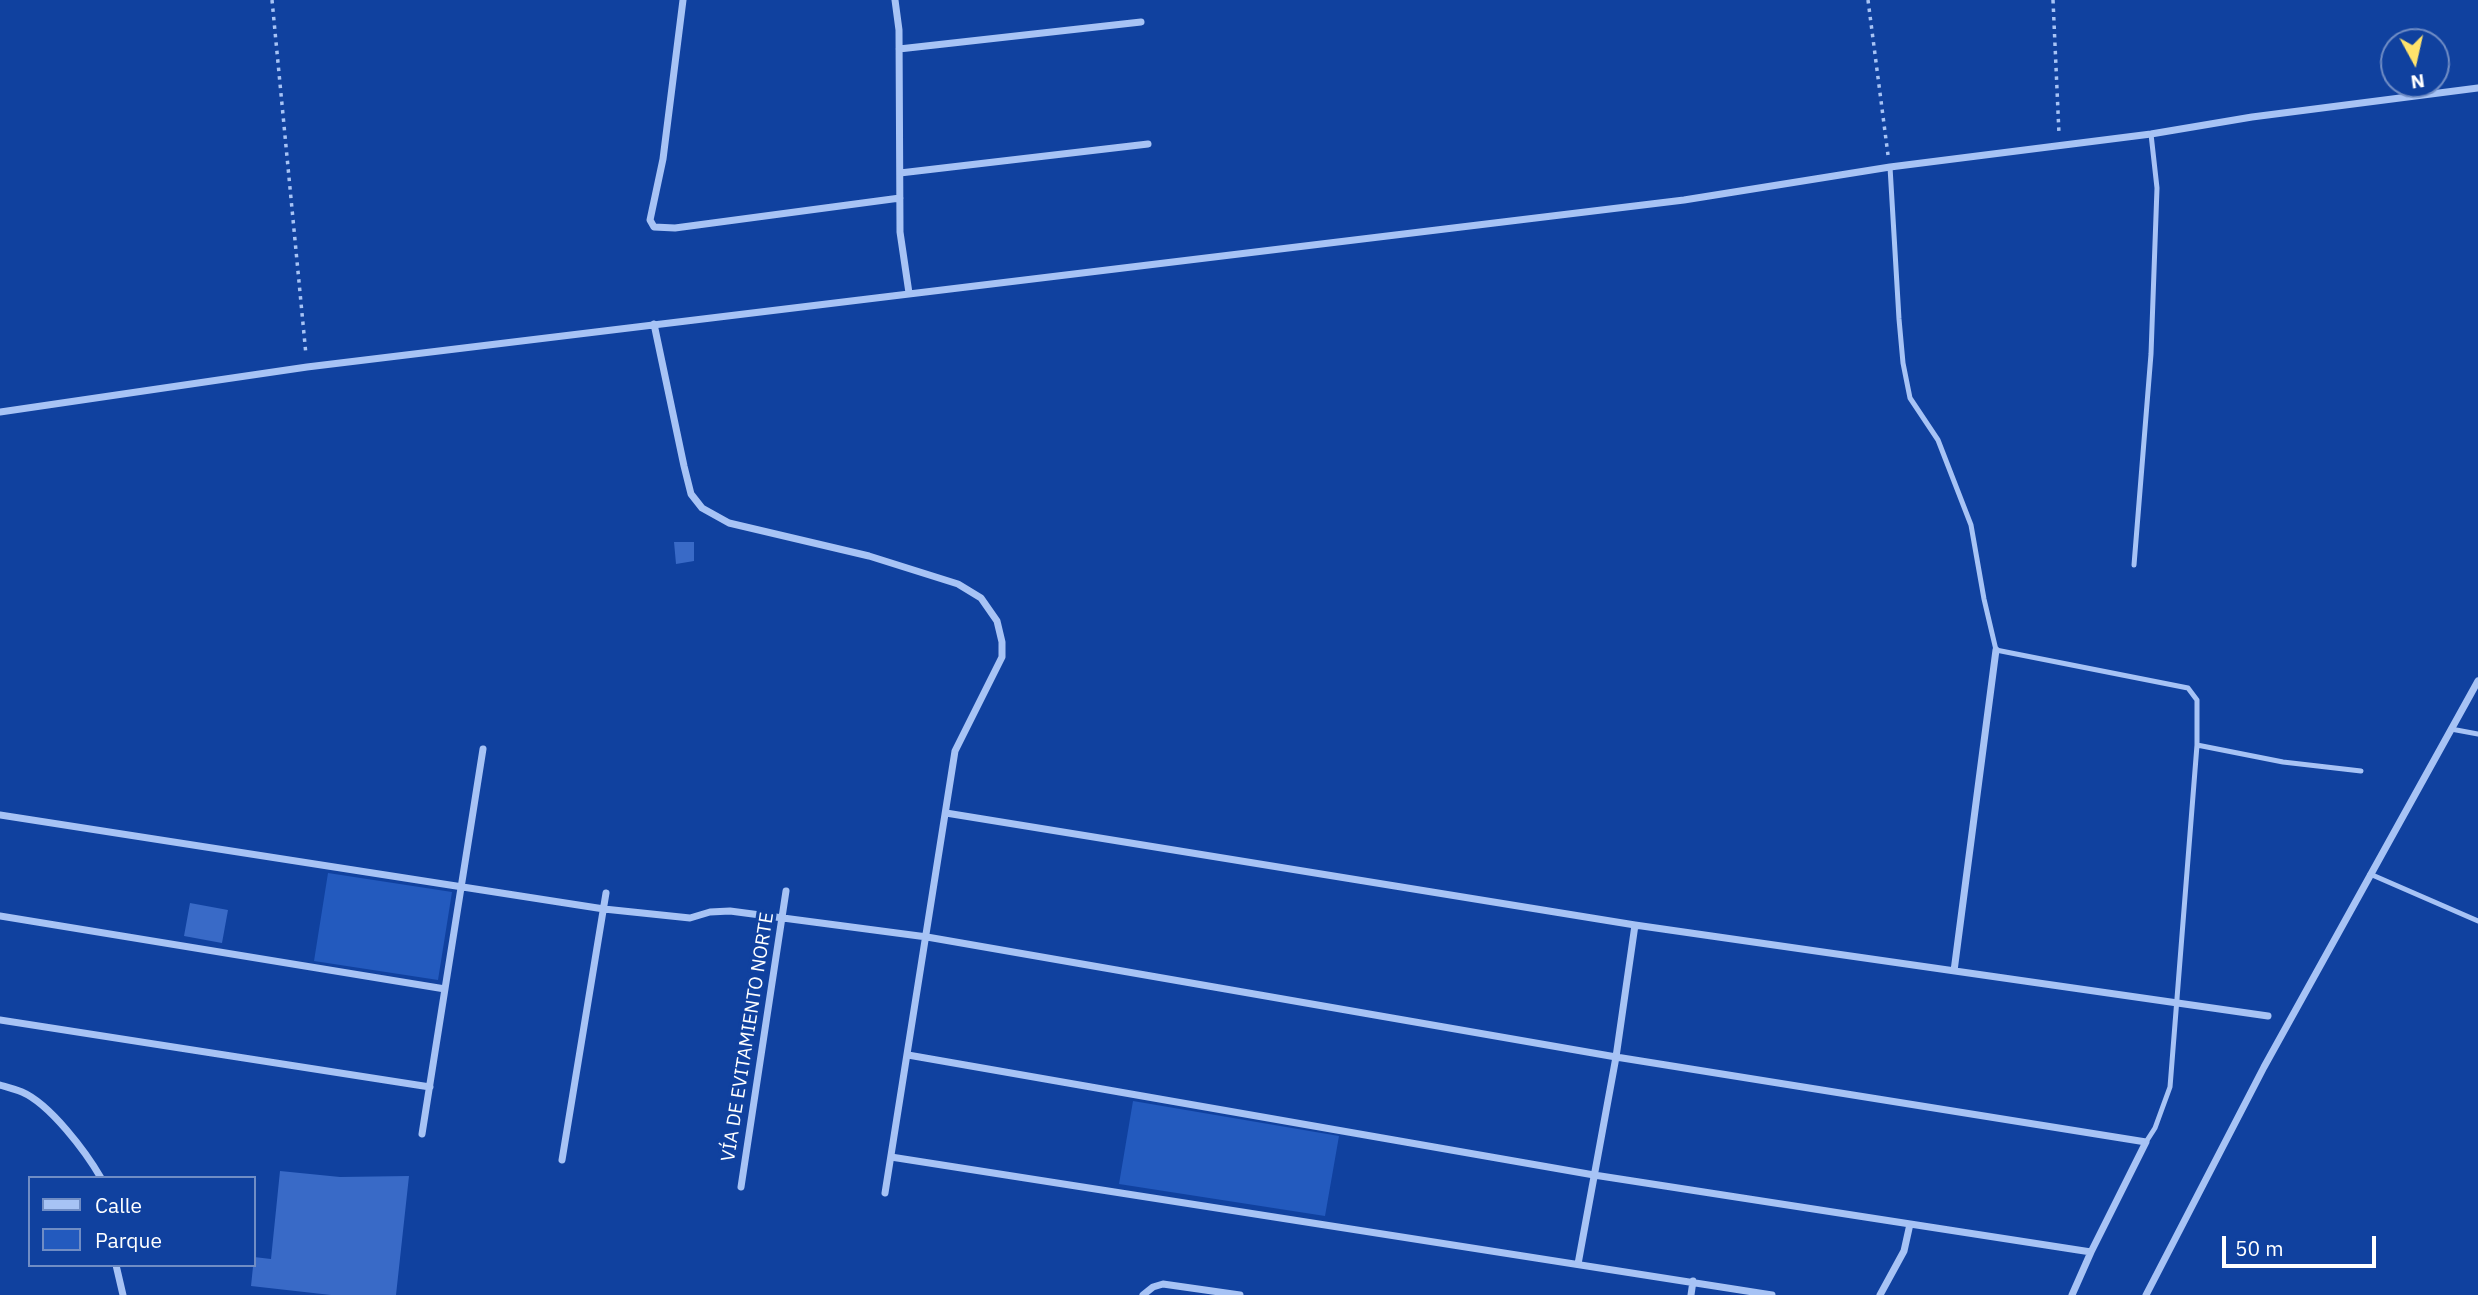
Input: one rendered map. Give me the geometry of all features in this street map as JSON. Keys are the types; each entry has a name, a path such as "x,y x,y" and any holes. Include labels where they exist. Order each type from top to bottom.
{"street":[{"path":"683,0 663,159 650,220 653,228 675,228 900,198"},
{"path":"895,0 899,49 900,232 909,293"},
{"path":"899,49 1141,22"},
{"path":"0,412 307,367 1684,200 1890,167 2478,88"},
{"path":"900,173 1148,144"},
{"path":"654,324 691,494 702,508 729,523 869,556 958,584 981,598 997,621 1002,657 955,751 885,1193"},
{"path":"1954,971 1996,650"},
{"path":"2146,1295 2264,1067 2478,681"},
{"path":"422,1134 484,749"},
{"path":"946,813 1635,925 2267,1016"},
{"path":"0,815 604,909 690,918 710,912 730,911 927,937 1616,1057 2146,1142 2072,1295"},
{"name":"VÍA DE EVITAMIENTO NORTE","path":"741,1187 786,891"},
{"path":"562,1160 607,894"},
{"path":"0,916 445,989"},
{"path":"1578,1264 1616,1057 1635,925"},
{"path":"0,1020 430,1087"},
{"path":"908,1055 1594,1175 2091,1252"},
{"path":"0,1085 24,1092 47,1111 100,1176"},
{"path":"891,1157 1772,1295"},
{"path":"1880,1295 1905,1251 1910,1224"},
{"path":"117,1267 124,1295"},
{"path":"1691,1295 1693,1281"},
{"path":"1143,1295 1153,1287 1163,1284 1240,1295"}],"lane":[{"path":"2134,565 2151,340 2157,188 2151,134"},
{"path":"1890,167 1899,318 1903,363 1910,398 1938,440 1971,525 1996,650 2188,688 2197,700 2197,744 2170,1087 2155,1128 2146,1142"},
{"path":"2451,729 2478,734"},
{"path":"2197,744 2283,762 2361,771"},
{"path":"2370,874 2478,921"}],"path":[{"path":"272,0 307,367"},
{"path":"1868,0 1890,167"},
{"path":"2053,0 2059,145"}],"green space":[{"path":"328,873 452,892 438,980 314,961"},
{"path":"1133,1101 1339,1136 1325,1216 1119,1184"}],"building":[{"path":"674,542 694,542 694,561 676,564"},
{"path":"190,903 228,910 222,943 184,936"},
{"path":"280,1171 340,1177 409,1176 396,1295 331,1295 251,1286 256,1257 271,1259"}]}
